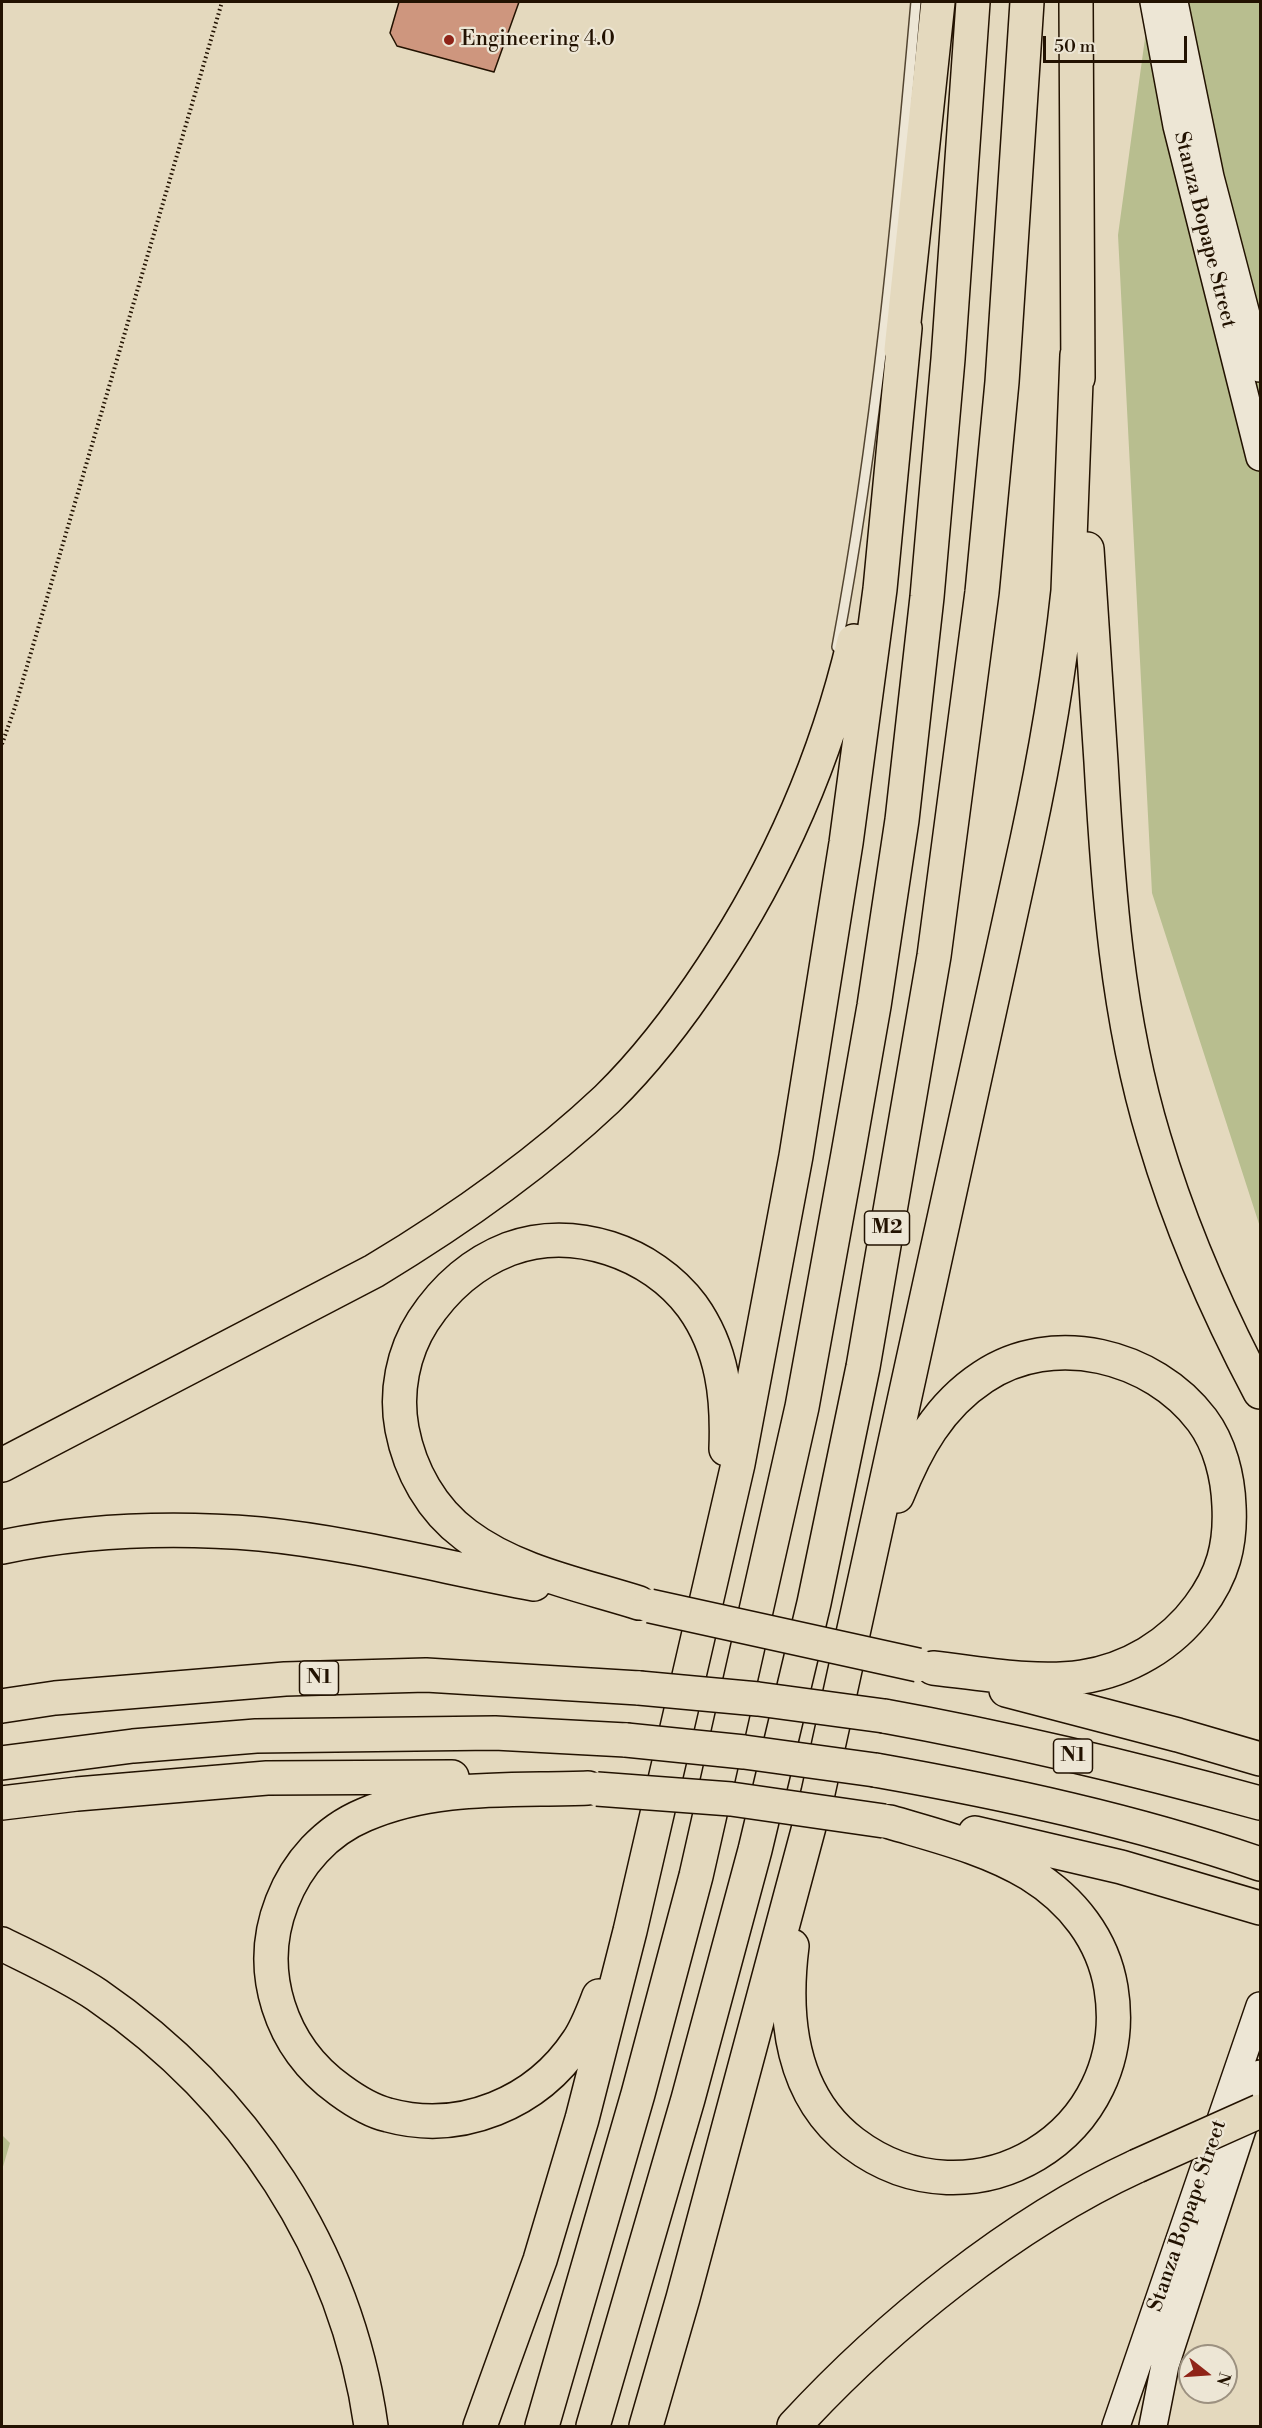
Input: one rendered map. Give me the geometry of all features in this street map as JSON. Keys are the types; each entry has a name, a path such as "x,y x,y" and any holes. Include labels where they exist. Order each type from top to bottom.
{"highway":[{"path":"480,2427 540,2260 567,2174 606,2029 661,1789 721,1545 818,1031 880,589 905,328 922,2"},
{"name":"M2","path":"542,2427 638,2094 696,1876 802,1407 850,1142 874,1006 900,832 927,597 949,348 973,2"},
{"name":"M2","path":"593,2427 685,2110 755,1850 814,1603 863,1367 934,956 982,592 1002,382 1027,2"},
{"path":"646,2427 683,2298 818,1793 852,1647 890,1460 1049,735 1059,674 1068,591 1077,355 1076,2"},
{"path":"2,1466 374,1271 498,1191 540,1158 609,1097 669,1029 727,945 774,866 814,774 844,681 863,594 905,328"},
{"path":"1077,355 1083,487 1109,888 1126,1018 1153,1137 1174,1201 1208,1286 1260,1392"},
{"path":"645,1604 545,1573 487,1549 466,1535 433,1503 410,1460 400,1420 399,1400 405,1362 411,1345 433,1306 448,1288 466,1273 510,1249 545,1242 570,1241 606,1247 631,1257 660,1274 677,1290 697,1314 712,1343 720,1364 725,1389 728,1418 726,1458 697,1641"},
{"path":"852,1647 897,1497 912,1457 935,1422 967,1388 985,1375 1012,1363 1062,1352 1104,1357 1128,1364 1166,1386 1184,1401 1202,1420 1215,1442 1228,1491 1230,1516 1229,1541 1221,1569 1211,1592 1191,1618 1155,1650 1130,1663 1083,1677 1027,1678 925,1666"},
{"path":"2,1547 73,1536 146,1532 260,1534 371,1551 645,1604 925,1666 1260,1759"},
{"name":"N1","path":"2,1706 55,1698 170,1687 332,1677 426,1675 639,1688 758,1699 884,1716 973,1732 1149,1773 1260,1803"},
{"path":"2,1763 133,1746 256,1736 495,1733 626,1740 744,1752 875,1770 967,1786 1132,1824 1251,1861"},
{"path":"2,1803 77,1794 267,1778 447,1777 731,1799 988,1836 1109,1864 1260,1908"},
{"path":"592,1789 463,1791 410,1800 381,1808 349,1821 324,1840 310,1854 286,1890 275,1921 271,1964 276,2005 289,2034 304,2058 330,2083 370,2109 388,2115 424,2121 463,2119 498,2108 533,2089 551,2073 579,2040 600,1994 661,1789"},
{"path":"818,1793 811,1845 793,1935 788,1980 792,2041 806,2082 830,2121 845,2137 883,2162 926,2175 971,2178 990,2174 1029,2158 1047,2146 1079,2118 1092,2099 1102,2079 1112,2047 1115,2024 1110,1980 1104,1959 1088,1927 1065,1902 1039,1881 1006,1862 978,1850 887,1822"},
{"path":"2,1944 60,1973 126,2016 191,2072 242,2128 290,2198 324,2263 350,2334 371,2427"},
{"path":"794,2427 888,2334 969,2270 1018,2235 1103,2181 1260,2111"}],"main road":[{"name":"Stanza Bopape Street","path":"1154,2 1177,126 1260,457"},
{"name":"Stanza Bopape Street","path":"1174,2 1210,177 1260,368"},
{"name":"Stanza Bopape Street","path":"1116,2427 1260,2006"},
{"name":"Stanza Bopape Street","path":"1153,2427 1165,2365 1260,2074"},
{"path":"1143,2427 1165,2365"}],"lane":[{"path":"833,663 868,464 922,2"},
{"path":"774,866 803,772"}],"path":[{"path":"2,744 222,2"}],"green space":[{"path":"1150,2 1260,2 1260,1227 1152,893 1118,235"},
{"path":"2,2135 10,2143 2,2170"}],"building":[{"name":"Engineering 4.0","path":"399,2 519,2 494,72 397,46 390,33"}],"place":[{"name":"Engineering 4.0","path":"449,40"}]}
